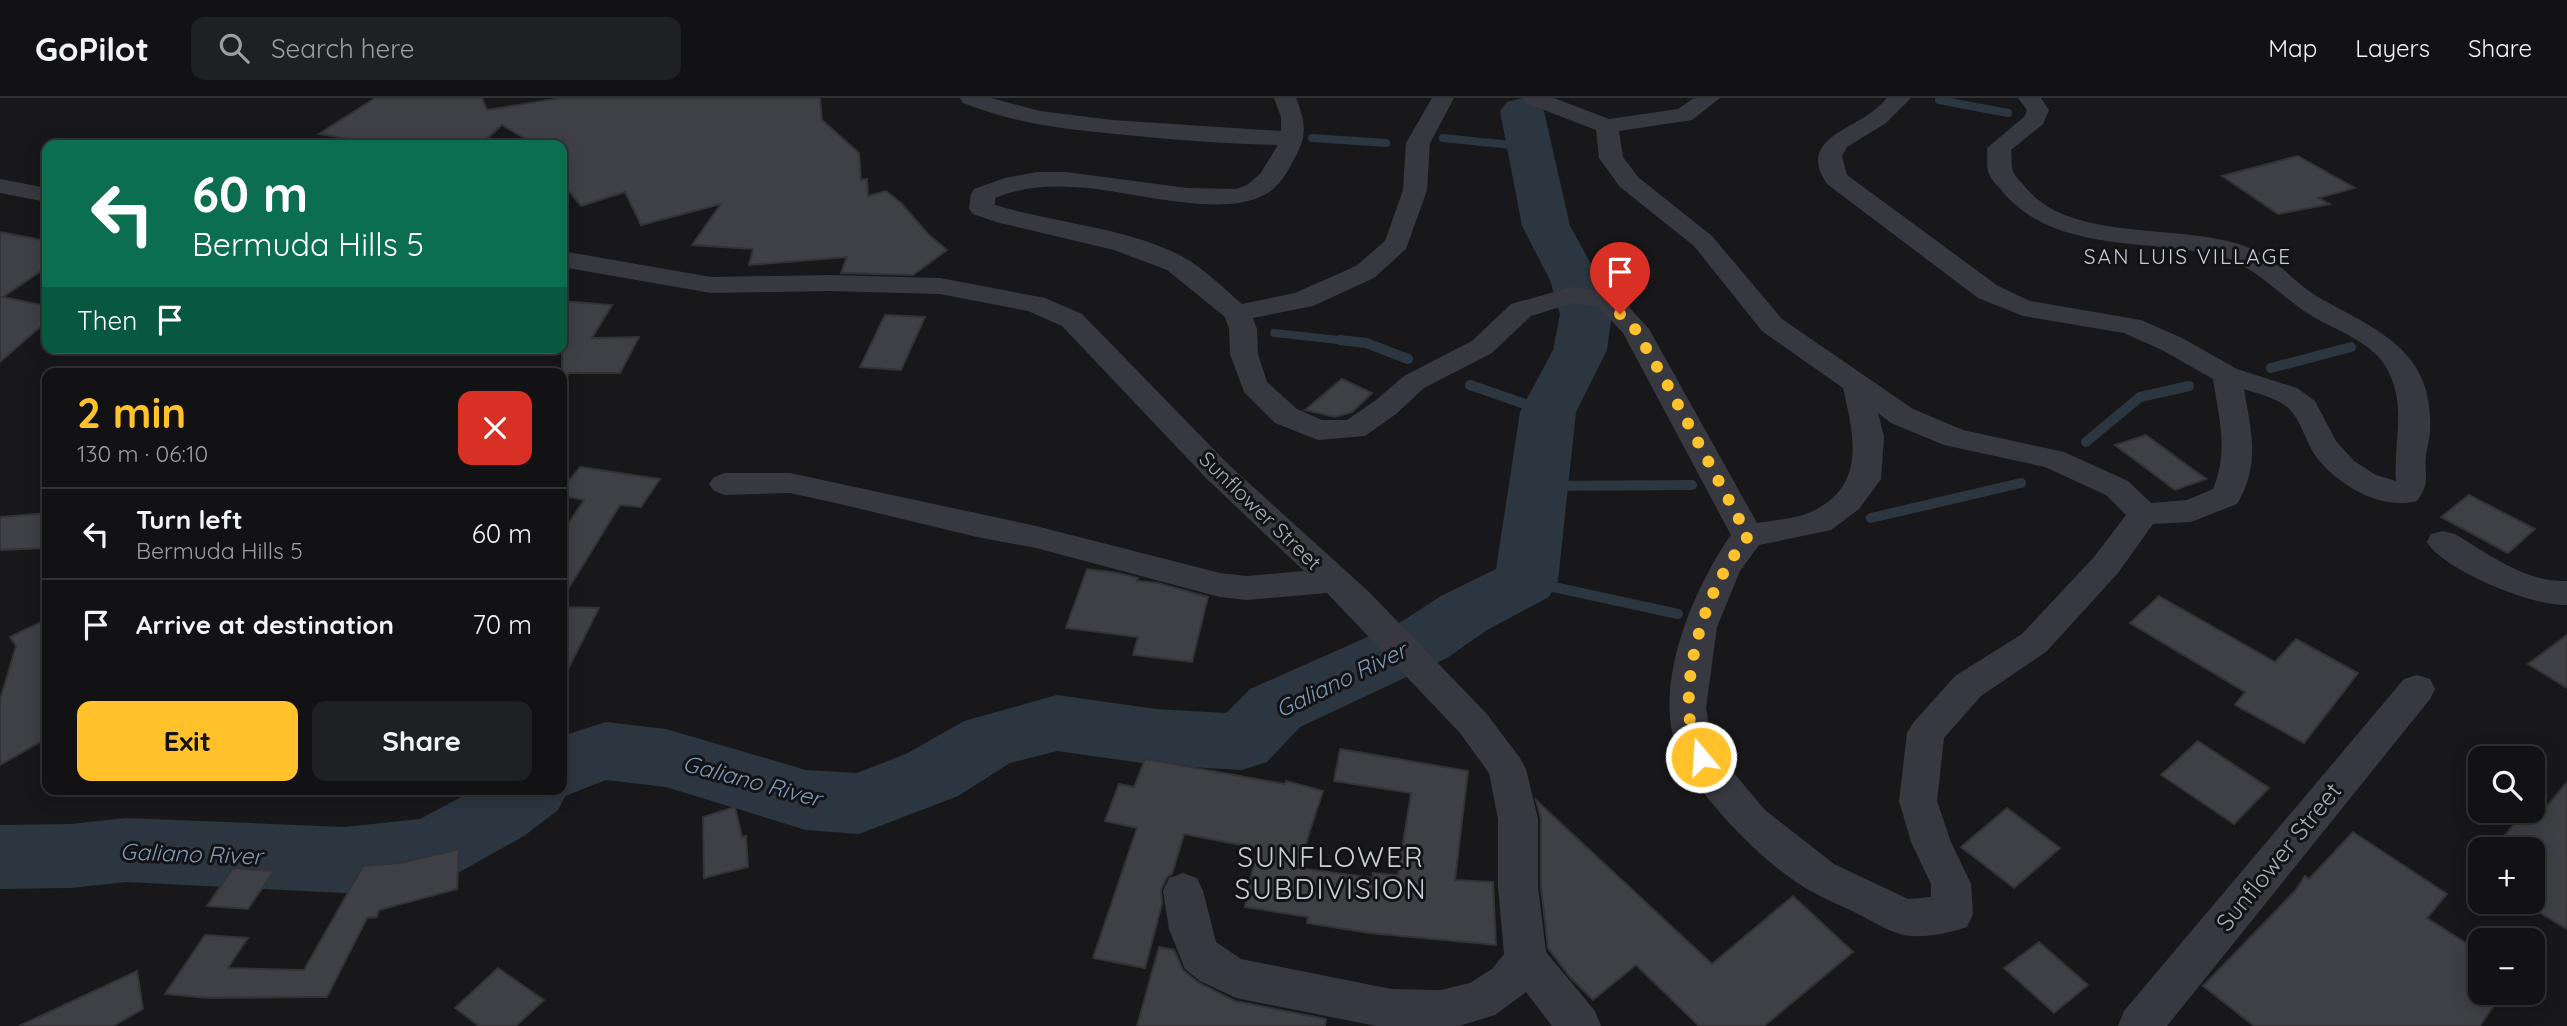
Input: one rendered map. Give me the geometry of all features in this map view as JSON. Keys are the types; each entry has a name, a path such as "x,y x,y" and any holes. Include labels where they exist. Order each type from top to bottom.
{"street":[{"path":"971,98 1018,113 1079,123 1218,138 1293,138"},
{"path":"1285,98 1292,117 1293,138 1277,171 1255,191 1221,199 1047,179 1009,183 983,194 982,209 1016,221 1123,245 1172,261 1237,313 1243,329 1244,354 1254,386 1286,416 1318,430 1354,429 1386,407 1413,382 1482,347 1521,310 1572,295 1606,299 1635,329 1748,536"},
{"path":"1237,313 1303,300 1365,272 1397,244 1415,190 1418,143 1443,98"},
{"path":"1534,98 1607,126 1684,114 1709,98"},
{"path":"1900,98 1877,119 1847,135 1831,150 1828,163 1836,179 1988,292 2023,308 2131,326 2172,344 2227,376 2274,390 2302,405 2318,436 2341,467 2362,482 2380,490 2406,493 2412,485 2410,458 2415,429 2412,394 2398,361 2374,339 2305,302 2254,260 2225,249 2100,232 2060,221 2025,203 2001,174 1999,148 2035,119 2038,110 2029,98"},
{"path":"1607,126 1611,158 1629,182 1703,241 1772,325 1902,416 1955,438 2053,459 2117,488 2144,514 2191,511 2226,496 2237,468 2238,446 2227,376"},
{"path":"0,186 42,194"},
{"name":"Sunflower Street","path":"567,261 710,285 855,283 940,286 992,294 1054,311 1072,320 1138,386 1180,435 1345,590 1473,723 1507,769 1514,794 1520,853 1518,887 1525,958"},
{"path":"1856,383 1869,437 1865,479 1848,502 1820,522 1748,536 1726,568 1700,627 1688,708 1694,744 1709,770 1751,822 1820,876 1905,918 1952,914 1951,884 1931,842 1918,801 1926,733 1968,686 2034,643 2106,565 2144,514"},
{"path":"725,484 790,483 815,488 1035,537 1220,584 1247,588 1345,590"},
{"path":"2443,542 2535,591 2557,596 2567,593"},
{"name":"Sunflower Street","path":"2140,1026 2417,689"},
{"path":"1183,891 1190,929 1200,955 1214,967 1236,978 1391,1009 1441,1010 1480,1001 1507,983 1525,958 1579,1026"}],"building":[{"path":"375,98 482,98 487,110 561,98 820,98 822,120 859,153 861,180 867,179 868,196 886,191 947,250 913,275 841,273 847,257 749,265 753,249 692,245 721,204 641,225 625,192 581,206 567,189 567,140 528,140 502,125 486,140 355,140 319,134"},
{"path":"2298,156 2355,188 2318,198 2330,204 2278,214 2222,176"},
{"path":"0,232 42,240 42,270 3,297 42,305 42,325 0,362"},
{"path":"567,301 612,305 592,338 639,337 620,373 569,373 567,376 567,368 562,368 562,354 567,354"},
{"path":"885,315 925,317 901,370 860,367"},
{"path":"1342,379 1372,393 1352,412 1335,417 1305,410"},
{"path":"2146,435 2206,479 2175,490 2115,445"},
{"path":"580,467 660,479 641,507 620,505 567,591 567,526 584,500 567,497 567,483"},
{"path":"2469,495 2535,529 2508,553 2441,517"},
{"path":"42,513 42,548 0,550 0,517"},
{"path":"1087,569 1118,573 1138,578 1137,581 1158,583 1208,597 1192,662 1133,655 1138,637 1066,628"},
{"path":"2159,596 2275,662 2296,639 2358,673 2304,743 2235,705 2245,692 2130,623"},
{"path":"567,607 599,608 567,671"},
{"path":"42,621 42,741 0,765 0,700 16,646 10,637"},
{"path":"2567,635 2567,688 2528,664"},
{"path":"2198,741 2269,788 2234,824 2161,775"},
{"path":"1340,749 1468,771 1455,880 1493,882 1496,945 1369,933 1307,923 1308,917 1245,907 1257,848 1184,834 1172,874 1167,877 1161,890 1162,904 1145,968 1093,958 1137,828 1105,821 1119,784 1134,787 1145,759 1285,784 1286,781 1323,791 1298,868 1373,878 1373,873 1398,875 1411,793 1334,781"},
{"path":"2567,782 2567,929 2542,914 2545,914 2545,837 2504,837 2515,823 2545,823 2545,809"},
{"path":"1536,800 1712,964 1793,896 1853,952 1764,1026 1699,1026 1636,965 1593,1000 1570,977 1548,948 1541,887 1541,819"},
{"path":"735,807 742,837 746,836 748,867 704,878 703,817"},
{"path":"2007,808 2060,848 2014,888 1961,847"},
{"path":"2353,832 2447,894 2427,918 2468,944 2468,1005 2494,1005 2480,1026 2254,1026 2203,986 2295,891 2305,876 2309,879"},
{"path":"459,849 457,889 379,910 377,917 367,918 327,997 209,998 165,994 205,935 248,938 228,968 304,970 363,866 401,863"},
{"path":"233,868 274,871 248,909 207,906"},
{"path":"2039,942 2088,985 2054,1013 2004,968"},
{"path":"1159,947 1174,950 1183,970 1199,983 1235,1001 1326,1019 1325,1026 1137,1026"},
{"path":"498,968 544,1000 516,1026 479,1026 455,1008"},
{"path":"137,971 143,1009 113,1026 19,1026"}],"waterway":[{"path":"1939,100 2008,113"},
{"name":"Galiano River","path":"567,764 606,751 666,758 806,800 859,804 932,775 989,741 1057,723 1156,737 1242,742 1275,708 1424,640 1464,613 1526,581 1548,412 1580,350 1586,314 1575,280 1546,226 1522,111"},
{"path":"1312,138 1386,143"},
{"path":"1443,138 1530,147"},
{"path":"1274,333 1357,342"},
{"path":"1340,340 1366,343 1408,359"},
{"path":"2271,368 2351,347"},
{"path":"1470,385 1548,412"},
{"path":"2086,442 2140,397 2189,386"},
{"path":"1871,518 2021,483"},
{"path":"1536,486 1692,485"},
{"path":"1526,581 1678,614"},
{"name":"Galiano River","path":"0,857 71,856 126,850 344,860 431,850 498,814 524,795"}],"district":[{"name":"SAN LUIS VILLAGE","path":"2188,257"},
{"name":"SUNFLOWER SUBDIVISION","path":"1331,873"}],"route":[{"path":"1620,314 1635,329 1667,384 1748,536 1726,568 1700,627 1688,708 1694,744 1701,757"}]}
